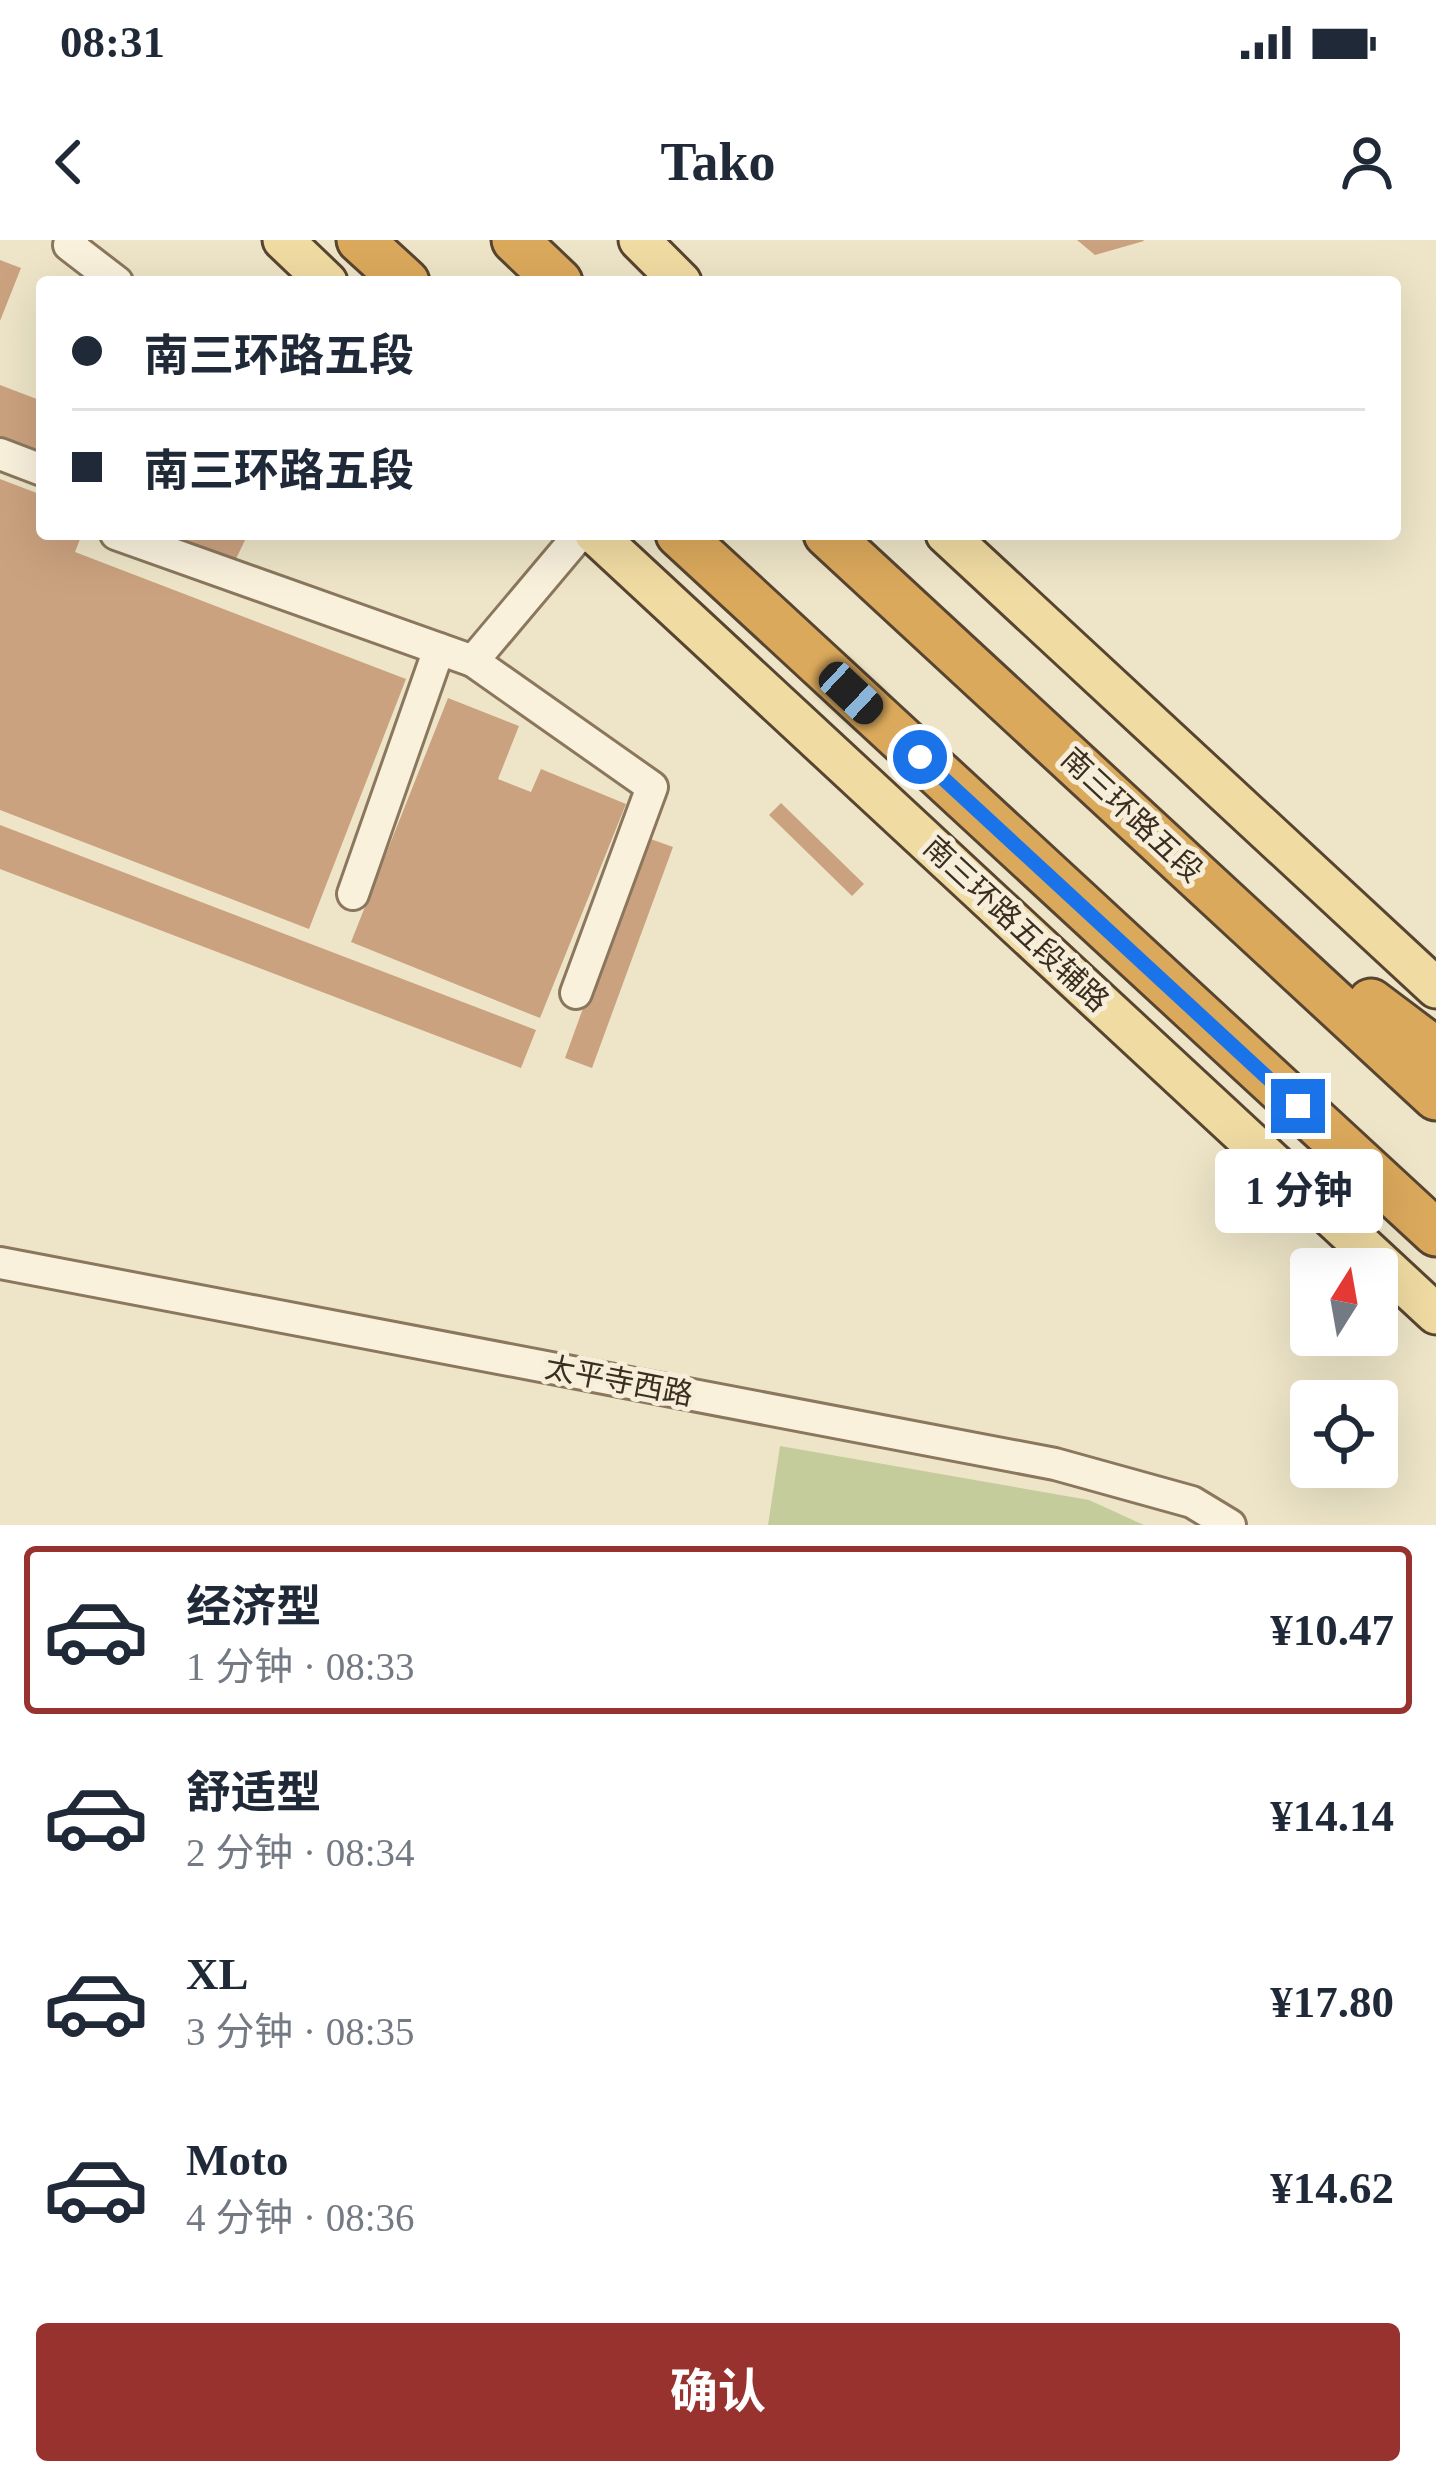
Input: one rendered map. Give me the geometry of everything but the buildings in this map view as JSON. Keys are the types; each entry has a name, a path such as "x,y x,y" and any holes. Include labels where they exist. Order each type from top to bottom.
{"highway":[{"path":"360,240 399,276"},
{"path":"515,240 554,276"},
{"path":"685,540 1436,1233"},
{"name":"南三环路五段","path":"834,540 1436,1097"},
{"path":"1178,858 1436,1051"}],"main road":[{"path":"283,240 321,276"},
{"path":"639,240 675,276"},
{"name":"南三环路五段辅路","path":"602,540 1436,1314"},
{"path":"952,540 1436,988"}],"street":[{"path":"73,240 69,245 109,276"},
{"path":"0,454 36,468"},
{"path":"133,540 473,661 652,787 576,993"},
{"path":"473,661 575,540"},
{"path":"353,894 439,649"},
{"name":"太平寺西路","path":"0,1263 1055,1464 1192,1502 1231,1525"}],"green space":[{"path":"780,1446 1089,1500 1144,1525 768,1525"}],"route":[{"path":"920,757 1298,1106"}]}
